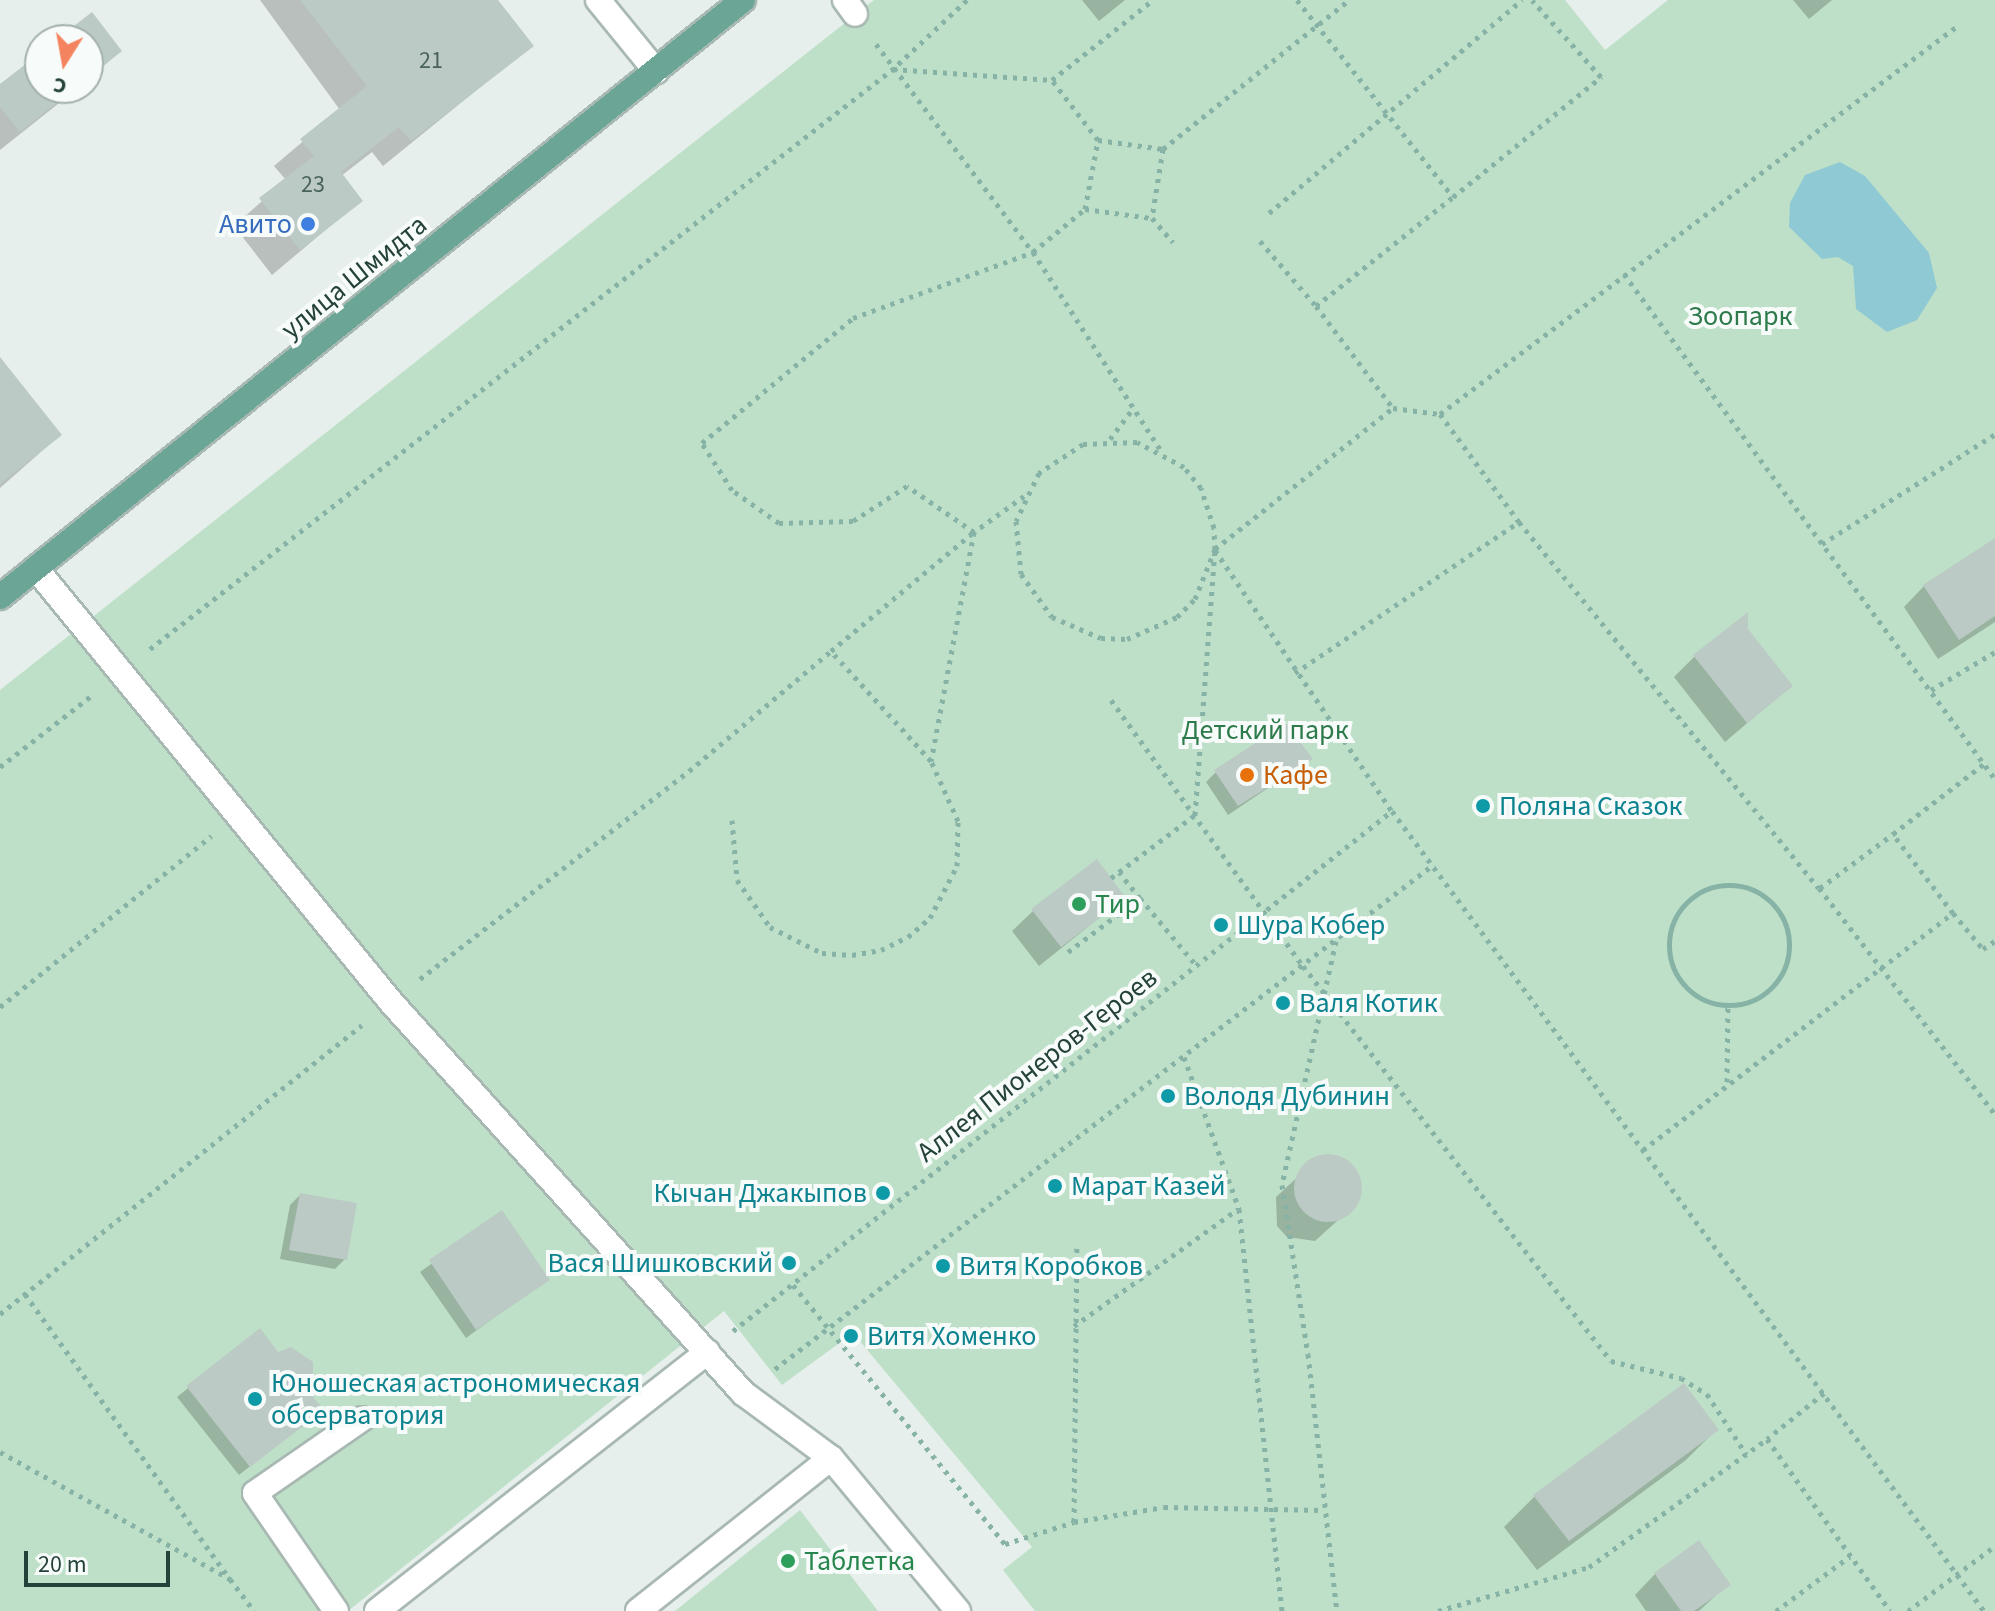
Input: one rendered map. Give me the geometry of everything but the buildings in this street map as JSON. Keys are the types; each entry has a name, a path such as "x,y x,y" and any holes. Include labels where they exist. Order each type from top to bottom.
{"main road":[{"name":"улица Шмидта","path":"0,597 743,0"}],"street":[{"path":"598,0 656,71"},
{"path":"37,570 235,816 391,1002 743,1393 831,1458 958,1611"},
{"path":"377,1611 707,1352"},
{"path":"336,1611 255,1493 362,1419"},
{"path":"638,1611 831,1458"}],"path":[{"path":"0,767 893,69 967,0"},
{"path":"893,69 1052,80 1153,0"},
{"path":"1297,0 1453,197"},
{"path":"1152,218 1163,149 1349,0"},
{"path":"1269,213 1522,0"},
{"path":"1316,306 1601,77 1532,0"},
{"path":"850,7 893,69 1033,252 1131,411 1162,452 1184,467 1201,488 1209,507 1215,549 1195,815 1111,878"},
{"path":"1025,495 1015,547 1021,574 1052,617 1101,638 1127,639 1177,617 1195,599 1215,549 1393,408 1440,414 1956,27"},
{"path":"1052,80 1098,140 1163,149"},
{"path":"974,532 907,486 853,521 779,523 732,490 702,443 853,318 1033,252 1085,209 1098,140"},
{"path":"1085,209 1152,218 1173,242"},
{"path":"1260,241 1316,306 1393,408"},
{"path":"1624,274 1995,779"},
{"path":"1110,439 1131,411"},
{"path":"1440,414 1519,522 1819,888 1995,1114"},
{"path":"1822,544 1995,434"},
{"path":"732,820 737,880 770,927 822,953 852,955 881,950 908,937 930,918 957,866 958,821 931,761 831,651 974,532 1025,495 1059,456 1110,439 1162,452"},
{"path":"1295,673 1519,522"},
{"path":"931,761 974,532"},
{"path":"1215,549 1295,673 1392,811 1984,1611"},
{"path":"1931,690 1995,652"},
{"path":"1111,700 1324,994 1611,1361 1681,1378 1707,1394 1746,1454"},
{"path":"1819,888 1984,764"},
{"name":"Аллея Пионеров-Героев","path":"707,1352 1392,811"},
{"path":"0,1007 235,816"},
{"path":"1893,834 1983,949 1995,941"},
{"path":"743,1393 1434,864"},
{"path":"1119,872 1196,965"},
{"path":"1740,885 1773,902 1789,934 1789,952 1783,973 1769,991 1728,1005 1707,1001 1682,981 1669,951 1670,930 1679,910 1696,894 1740,885"},
{"path":"1068,952 1140,898"},
{"path":"1643,1150 1953,913"},
{"path":"1336,940 1282,1185 1308,1354 1337,1611"},
{"path":"1727,1083 1728,1005"},
{"path":"1184,1057 1239,1209 1282,1611"},
{"path":"1073,1327 1239,1209"},
{"path":"1074,1522 1073,1327 1077,1246"},
{"path":"793,1285 1005,1544 1074,1522 1164,1507 1324,1510"},
{"path":"25,1294 254,1611"},
{"path":"1438,1611 1589,1567 1767,1439 1824,1393"},
{"path":"1767,1439 1890,1611"},
{"path":"0,1452 230,1579"},
{"path":"1908,1611 1995,1546"},
{"path":"1776,1611 1850,1556"}],"green space":[{"name":"Детский парк","path":"874,0 1565,0 1605,50 1668,0 1995,0 1995,1611 1035,1611 1003,1570 1032,1547 853,1333 782,1385 724,1311 348,1611 0,1611 0,690"},
{"name":"Таблетка","path":"800,1510 878,1611 675,1611"}],"water":[{"path":"1840,162 1865,176 1929,253 1937,288 1917,320 1887,332 1856,309 1853,266 1838,257 1822,259 1789,227 1790,203 1805,175"}],"place":[{"name":"Авито","path":"308,224"},
{"name":"Кафе","path":"1247,775"},
{"name":"Поляна Сказок","path":"1483,806"},
{"name":"Тир","path":"1079,904"},
{"name":"Шура Кобер","path":"1221,925"},
{"name":"Валя Котик","path":"1283,1003"},
{"name":"Володя Дубинин","path":"1168,1096"},
{"name":"Марат Казей","path":"1055,1186"},
{"name":"Кычан Джакыпов","path":"883,1193"},
{"name":"Вася Шишковский","path":"789,1263"},
{"name":"Витя Коробков","path":"943,1266"},
{"name":"Витя Хоменко","path":"851,1336"},
{"name":"Юношеская астрономическая обсерватория","path":"255,1399"},
{"name":"Таблетка","path":"788,1561"}],"park label":[{"name":"Зоопарк","path":"1740,316"}]}
